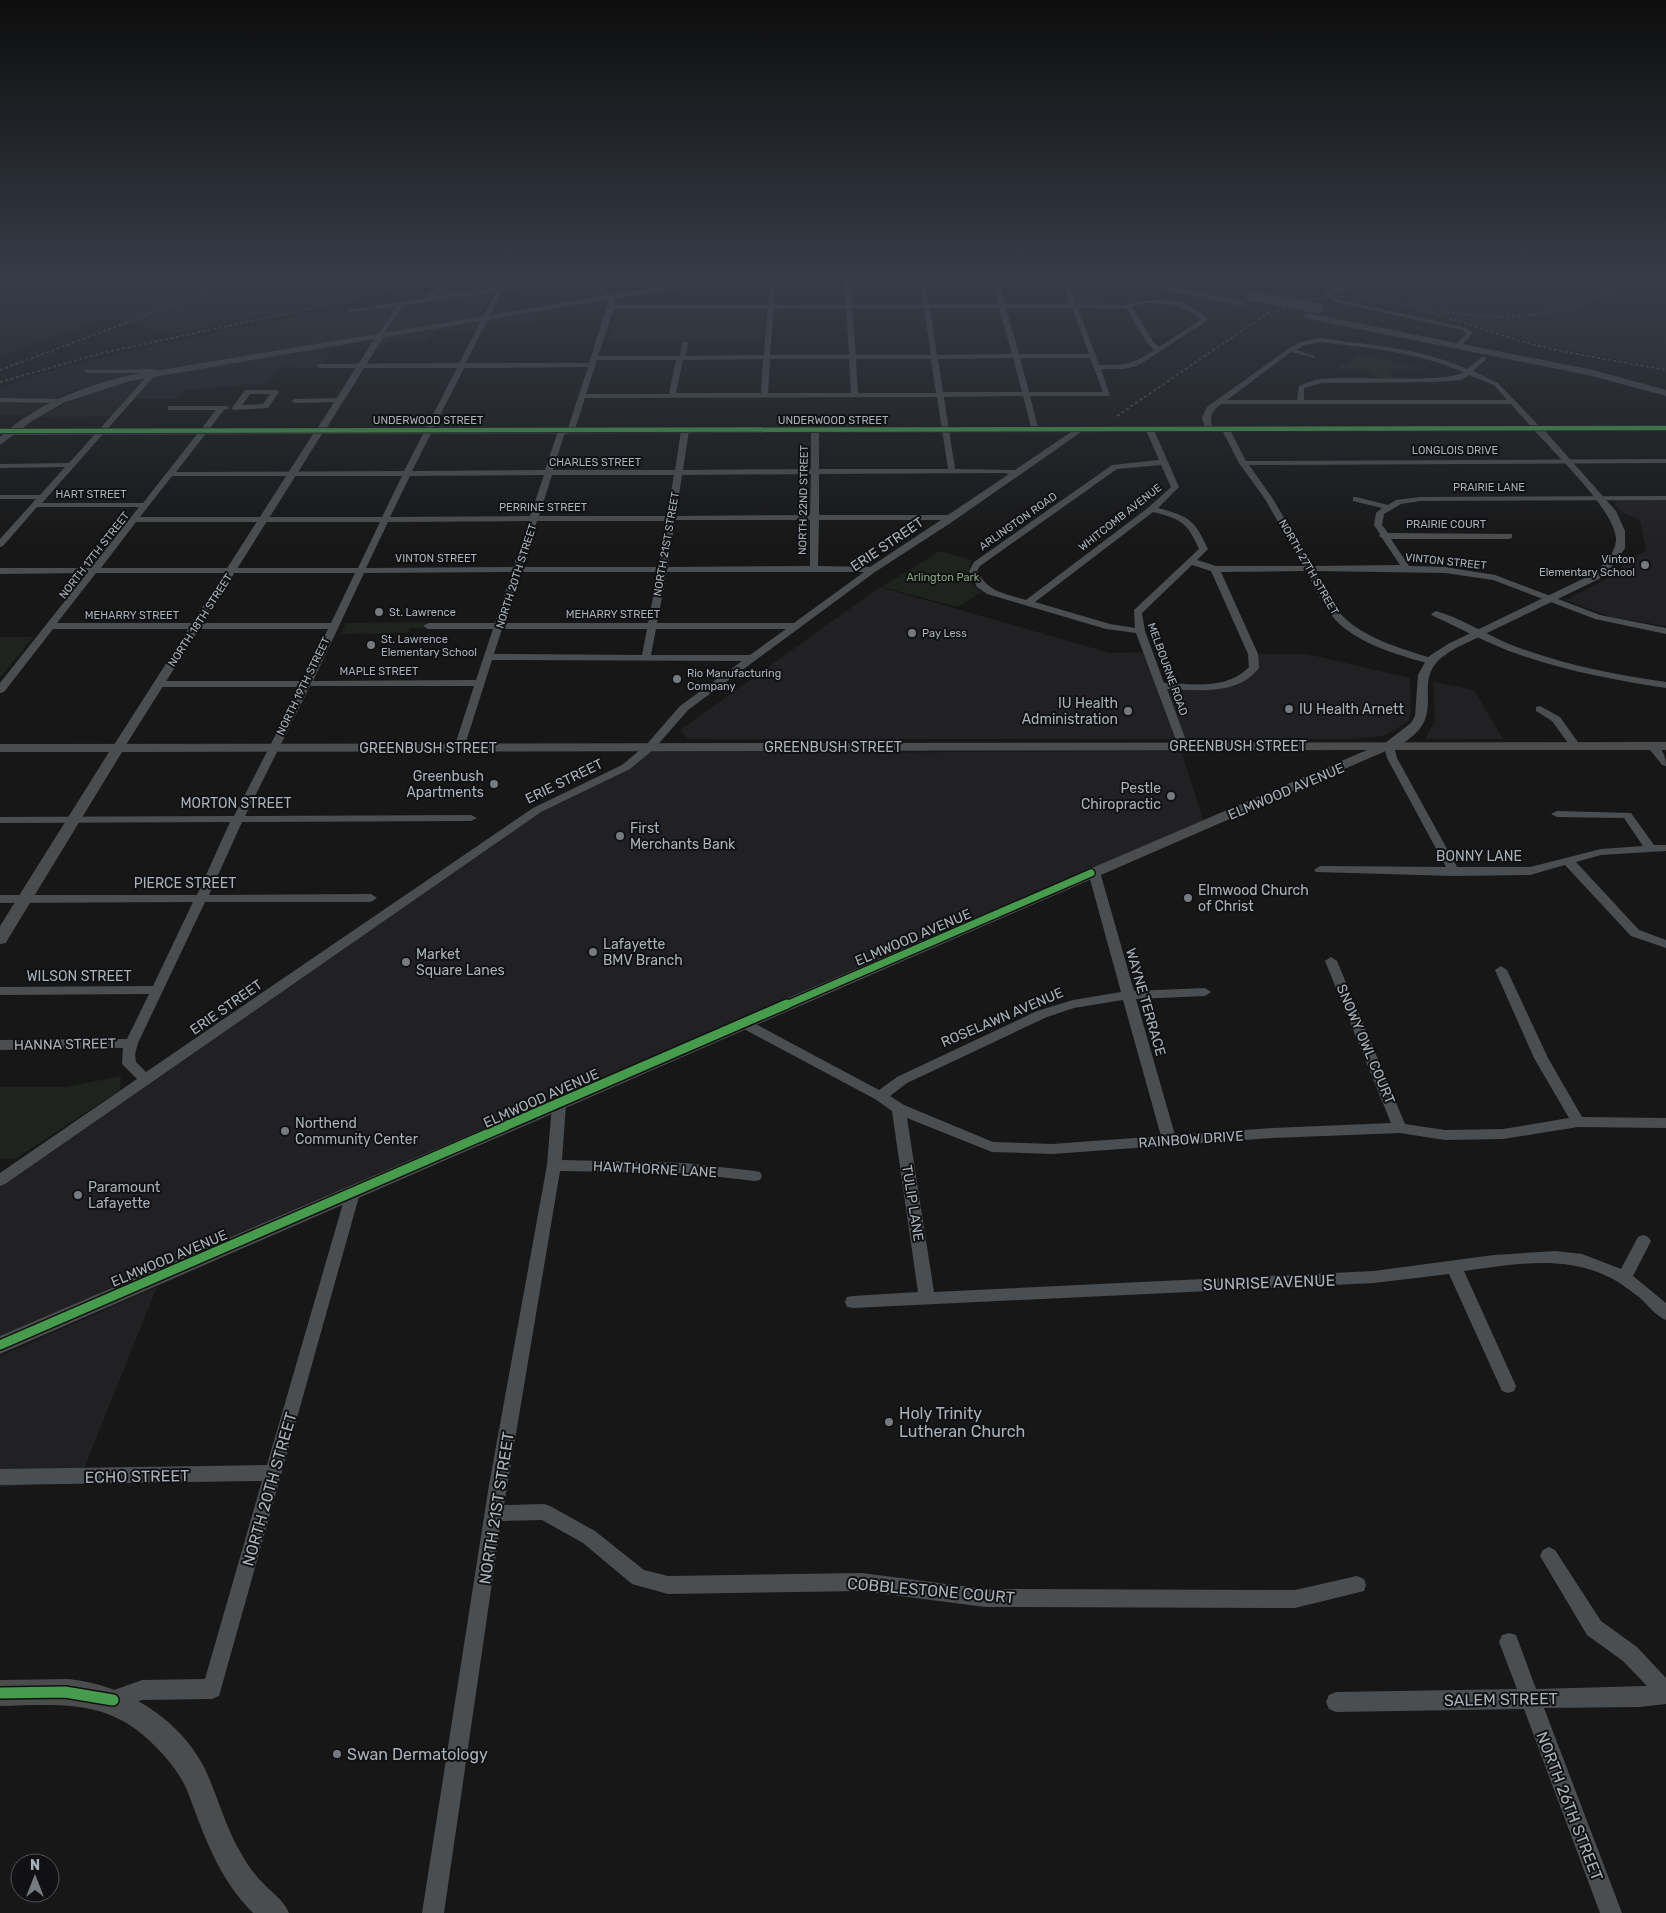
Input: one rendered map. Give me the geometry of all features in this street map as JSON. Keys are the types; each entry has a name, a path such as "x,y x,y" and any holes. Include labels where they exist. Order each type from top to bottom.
{"main road":[{"path":"0,442 5,432 59,401 104,384 195,366"},
{"path":"1556,366 1666,393"},
{"path":"1595,366 1666,384"},
{"name":"ELMWOOD AVENUE","path":"0,1344 1389,746"},
{"name":"GREENBUSH STREET","path":"0,748 1659,746"},
{"name":"NORTH 18TH STREET","path":"0,939 118,748"},
{"path":"0,1693 65,1692 113,1700 141,1717 165,1737 192,1772 222,1849 233,1870 248,1890 275,1913"}],"street":[{"name":"NORTH 18TH STREET","path":"118,748 361,366"},
{"name":"NORTH 19TH STREET","path":"146,1080 129,1064 128,1054 131,1043 158,990 272,748 307,683 407,473 461,366"},
{"name":"NORTH 20TH STREET","path":"459,748 561,434 571,429 591,366"},
{"path":"672,396 679,366"},
{"path":"764,396 766,366"},
{"path":"853,366 855,395"},
{"path":"936,366 952,472"},
{"path":"1018,366 1036,430"},
{"path":"582,396 1107,394 1098,367 1123,366"},
{"path":"1208,430 1206,418 1210,409 1268,366"},
{"path":"1430,661 1452,646 1595,577 1614,561 1620,552 1620,526 1600,498 1496,384 1459,366"},
{"path":"1300,402 1301,387 1322,381 1401,381 1461,378 1474,366"},
{"path":"1394,370 1401,381"},
{"path":"0,544 154,373 154,371 87,371"},
{"path":"171,408 236,408 265,406 276,392 248,392 236,408"},
{"path":"0,400 59,401"},
{"path":"295,400 339,400"},
{"path":"1220,402 1512,402"},
{"name":"NORTH 17TH STREET","path":"0,690 222,408"},
{"name":"UNDERWOOD STREET","path":"5,432 1666,428"},
{"name":"ERIE STREET","path":"0,1180 537,810 626,767 650,747 684,708 872,570 949,520 1080,430"},
{"name":"WHITCOMB AVENUE","path":"1029,602 1152,509 1175,487 1150,430"},
{"name":"NORTH 27TH STREET","path":"1226,430 1243,463 1269,499 1333,611 1353,630 1372,641 1430,661"},
{"name":"NORTH 21ST STREET","path":"646,657 650,626 663,569 685,431"},
{"name":"NORTH 22ND STREET","path":"814,569 815,431"},
{"name":"LONGLOIS DRIVE","path":"1243,463 1666,461"},
{"name":"ARLINGTON ROAD","path":"1140,630 1102,625 990,592 980,585 973,571 977,564 1115,467 1165,462"},
{"path":"0,466 71,466"},
{"name":"CHARLES STREET","path":"171,474 1018,473"},
{"name":"HART STREET","path":"0,497 42,497"},
{"name":"PRAIRIE LANE","path":"1387,507 1398,502 1420,499 1666,498"},
{"path":"1356,499 1387,507 1378,518 1378,525 1383,536 1406,568"},
{"name":"HART STREET","path":"35,505 146,505"},
{"name":"MELBOURNE ROAD","path":"1152,509 1180,516 1191,523 1204,549 1193,562 1137,612 1140,630 1163,686 1183,746"},
{"name":"PERRINE STREET","path":"135,520 947,517 949,520"},
{"name":"PRAIRIE COURT","path":"1383,536 1510,536"},
{"path":"1163,686 1220,685 1238,681 1250,674 1254,668 1253,654 1216,569 1193,562"},
{"name":"VINTON STREET","path":"0,571 864,568 872,570"},
{"name":"VINTON STREET","path":"1216,569 1406,568 1445,570 1495,578 1598,617 1666,631"},
{"path":"1436,614 1511,648 1574,668 1666,685"},
{"name":"MEHARRY STREET","path":"51,626 333,626"},
{"name":"MEHARRY STREET","path":"428,626 798,626"},
{"path":"490,657 754,658"},
{"name":"ELMWOOD AVENUE","path":"1389,746 1414,731 1422,715 1423,686 1430,661"},
{"name":"MAPLE STREET","path":"158,684 480,683"},
{"path":"1540,709 1556,719 1575,746"},
{"path":"1389,746 1392,758 1454,872"},
{"path":"1659,746 1666,763"},
{"path":"1557,814 1627,815 1650,848"},
{"name":"MORTON STREET","path":"0,820 471,818"},
{"name":"BONNY LANE","path":"1320,870 1530,871 1601,852 1666,848"},
{"path":"1568,861 1634,934 1666,944"},
{"name":"WAYNE TERRACE","path":"1094,872 1169,1140"},
{"name":"PIERCE STREET","path":"0,899 371,898"},
{"name":"SNOWY OWL COURT","path":"1331,961 1400,1128"},
{"path":"1501,970 1541,1058 1578,1122"},
{"name":"WILSON STREET","path":"0,991 158,990"},
{"name":"ROSELAWN AVENUE","path":"880,1096 902,1080 1042,1014 1074,1004 1129,995 1206,992"},
{"name":"RAINBOW DRIVE","path":"743,1023 880,1096 899,1109 992,1147 1052,1149 1169,1140 1400,1128 1445,1135 1503,1134 1578,1122 1666,1123"},
{"name":"HANNA STREET","path":"0,1045 131,1043"},
{"name":"NORTH 21ST STREET","path":"433,1913 494,1514 554,1165 559,1104"},
{"name":"TULIP LANE","path":"899,1109 927,1297"},
{"name":"HAWTHORNE LANE","path":"554,1165 685,1168 755,1176"},
{"name":"NORTH 20TH STREET","path":"113,1700 142,1690 212,1689 353,1193"},
{"path":"1624,1277 1643,1241"},
{"name":"SUNRISE AVENUE","path":"854,1302 927,1297 1374,1278 1416,1274 1492,1260 1567,1257 1588,1262 1624,1277 1649,1294 1666,1313"},
{"path":"1454,1267 1508,1386"},
{"name":"ECHO STREET","path":"0,1477 274,1474"},
{"name":"COBBLESTONE COURT","path":"494,1514 544,1512 589,1537 640,1578 668,1585 862,1582 985,1598 1295,1598 1357,1585"},
{"path":"1550,1556 1594,1628 1630,1654 1666,1693"},
{"name":"NORTH 26TH STREET","path":"1509,1642 1611,1913"},
{"name":"SALEM STREET","path":"1336,1702 1640,1697 1666,1693"}],"shaded area":[{"path":"71,366 182,366 141,373 69,392 24,415 0,415 0,388 43,373"},
{"path":"212,366 322,366 321,368 280,367 269,383 185,390 177,399 134,399 119,416 38,417 89,392 141,378"},
{"name":"Vinton Elementary School","path":"1617,500 1666,500 1666,626 1611,617 1566,600 1610,577 1628,561 1627,557 1641,554 1646,550 1640,520 1621,512 1614,503"},
{"path":"880,587 1110,653 1149,652 1163,686 1220,685 1250,673 1253,654 1307,654 1410,678 1411,712 1408,722 1383,736 1353,739 688,739 680,730"},
{"path":"1433,682 1474,690 1503,739 1425,739 1435,721"},
{"path":"650,747 794,747 801,753 1181,751 1205,825 0,1345 0,1180 537,810 584,789"},
{"path":"157,1287 79,1481 0,1487 0,1356"}],"green space":[{"path":"1340,366 1416,366 1430,369 1388,369 1393,379 1380,379 1364,369 1335,369"},
{"name":"Arlington Park","path":"940,551 972,560 969,570 970,579 974,586 982,592 958,607 882,587"},
{"path":"426,622 423,628 410,628 408,633 341,634 346,623"},
{"path":"0,637 33,637 0,678"},
{"path":"121,1076 120,1090 15,1159 0,1159 0,1087 65,1087"}],"railway":[{"path":"0,370 10,366"},
{"path":"0,382 55,366"},
{"path":"1117,416 1190,366"},
{"path":"1646,366 1666,370"}],"cycle path":[{"path":"0,431 1666,428"},
{"path":"0,1345 1091,873"},
{"path":"0,1693 65,1692 113,1700"}],"place":[{"name":"Vinton Elementary School","path":"1645,565"},
{"name":"St. Lawrence","path":"379,612"},
{"name":"Pay Less","path":"912,633"},
{"name":"St. Lawrence Elementary School","path":"371,645"},
{"name":"Rio Manufacturing Company","path":"677,679"},
{"name":"IU Health Arnett","path":"1289,709"},
{"name":"IU Health Administration","path":"1128,711"},
{"name":"Greenbush Apartments","path":"494,784"},
{"name":"Pestle Chiropractic","path":"1171,796"},
{"name":"First Merchants Bank","path":"620,836"},
{"name":"Elmwood Church of Christ","path":"1188,898"},
{"name":"Lafayette BMV Branch","path":"593,952"},
{"name":"Market Square Lanes","path":"406,962"},
{"name":"Northend Community Center","path":"285,1131"},
{"name":"Paramount Lafayette","path":"78,1195"},
{"name":"Holy Trinity Lutheran Church","path":"889,1422"},
{"name":"Swan Dermatology","path":"337,1754"}]}
